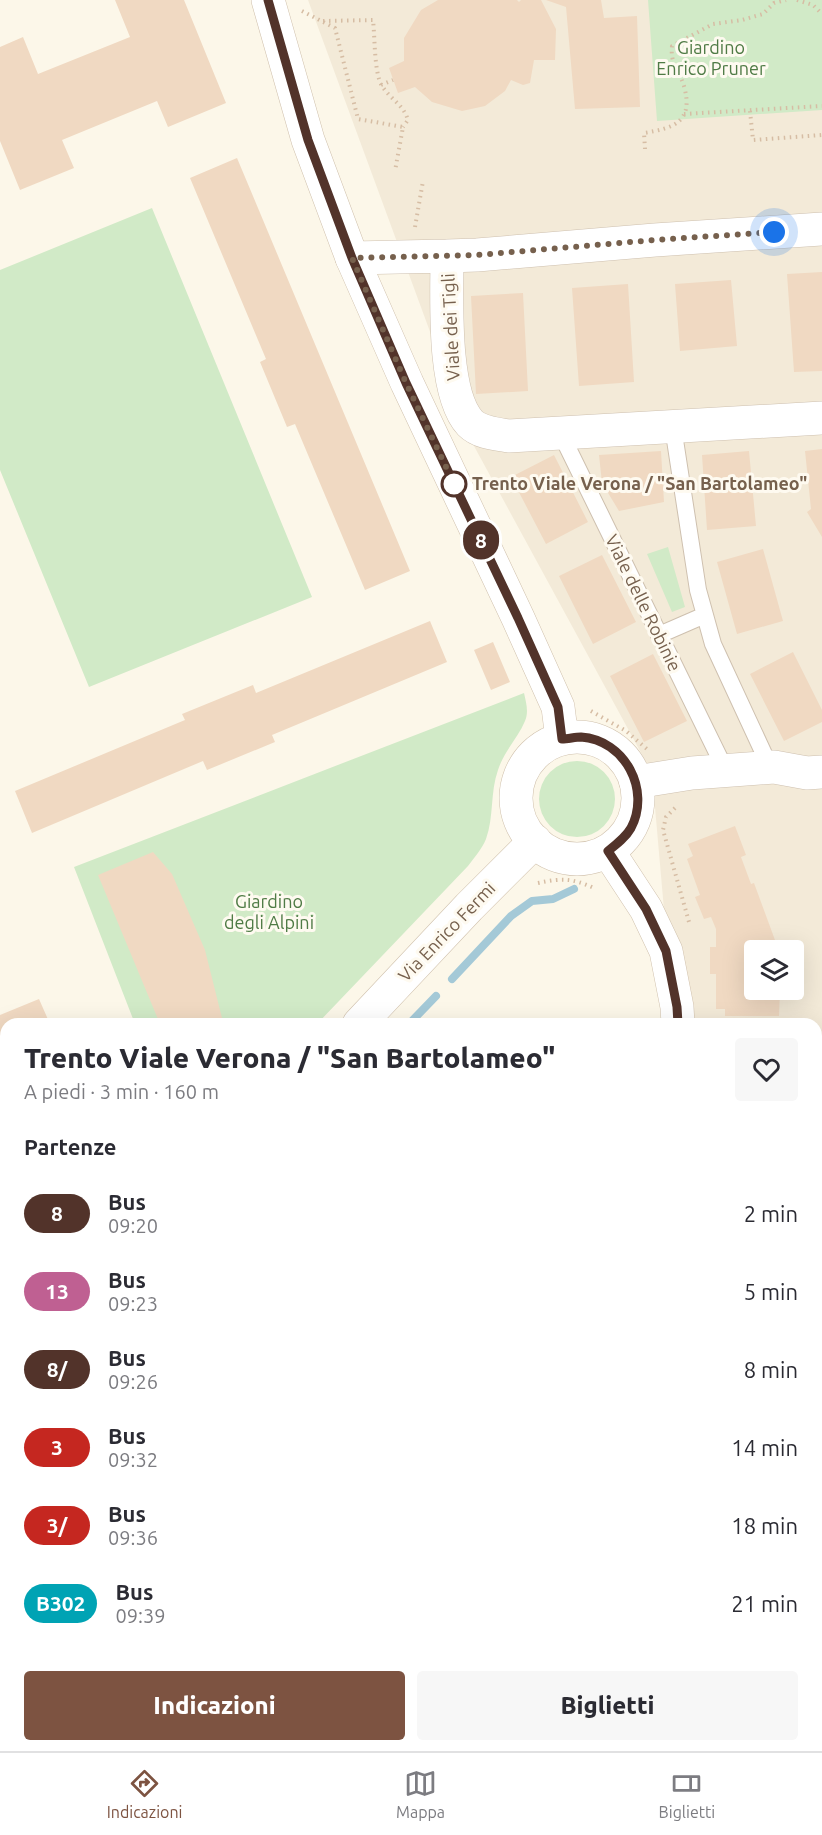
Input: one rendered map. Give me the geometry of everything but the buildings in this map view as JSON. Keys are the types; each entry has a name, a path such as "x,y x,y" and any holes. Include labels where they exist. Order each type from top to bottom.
{"street":[{"path":"281,4 308,140 352,258 406,383 558,707 562,739"},
{"name":"Viale dei Tigli","path":"352,258 477,255 822,229"},
{"name":"Viale dei Tigli","path":"447,256 450,366 454,388 462,411 476,428 489,433 509,436 561,434"},
{"path":"561,434 822,418"},
{"path":"581,737 600,741 616,751 629,765 636,782 639,798 630,829 621,841 608,851 594,857 567,858 553,854 541,847 529,835 520,820 516,803 523,770 533,756 547,745 562,739 581,737"},
{"path":"772,767 822,748"},
{"path":"636,782 692,773 772,767 807,773 822,771"},
{"name":"Via Enrico Fermi","path":"365,1018 535,841"},
{"path":"608,851 646,909 666,951 678,1018"}],"lane":[{"path":"673,428 698,590 713,644 772,767"},
{"name":"Viale delle Robinie","path":"561,434 726,771"},
{"path":"659,635 705,615"}],"path":[{"path":"645,149 644,133 666,129 681,120 684,114 686,99 683,84 670,57 672,46 713,24 763,14 774,3 786,0"},
{"path":"797,0 813,5 822,14"},
{"path":"281,4 335,28 358,119 403,127"},
{"path":"323,21 373,20 381,85 405,111 408,120 403,127 395,171"},
{"path":"381,85 393,80"},
{"path":"684,114 822,106"},
{"path":"750,111 753,140 822,135"},
{"path":"591,711 626,731 647,749 655,751"},
{"path":"663,830 666,817 682,803"},
{"path":"535,883 573,880 597,890"}],"shaded area":[{"path":"308,0 822,0 822,1018 673,1018 652,773 468,435"}],"green space":[{"name":"Giardino Enrico Pruner","path":"648,0 822,0 822,110 657,121"},
{"path":"152,208 312,597 89,687 0,470 0,270"},
{"path":"668,547 685,607 672,612 647,554"},
{"name":"Giardino degli Alpini","path":"524,693 527,707 526,718 498,770 490,822 482,846 468,866 323,1018 133,1018 74,867"},
{"path":"577,761 592,764 604,772 612,784 615,799 612,814 604,826 592,834 577,837 562,834 550,826 542,814 539,799 542,784 550,772 562,764"}],"waterway":[{"path":"452,979 511,916 532,901 553,899 574,889"},
{"path":"415,1018 436,996"}],"bus line":[{"name":"8","path":"268,0 308,140 352,258 406,383 558,707 562,739 581,737 600,741 616,751 629,765 636,782 639,798 630,829 621,841 608,851 646,909 666,951 678,1018"}],"place":[{"name":"Trento Viale Verona / \"San Bartolameo\"","path":"454,484"}],"route":[{"path":"454,484 457,490 406,383 352,258 477,255 774,232"}]}
